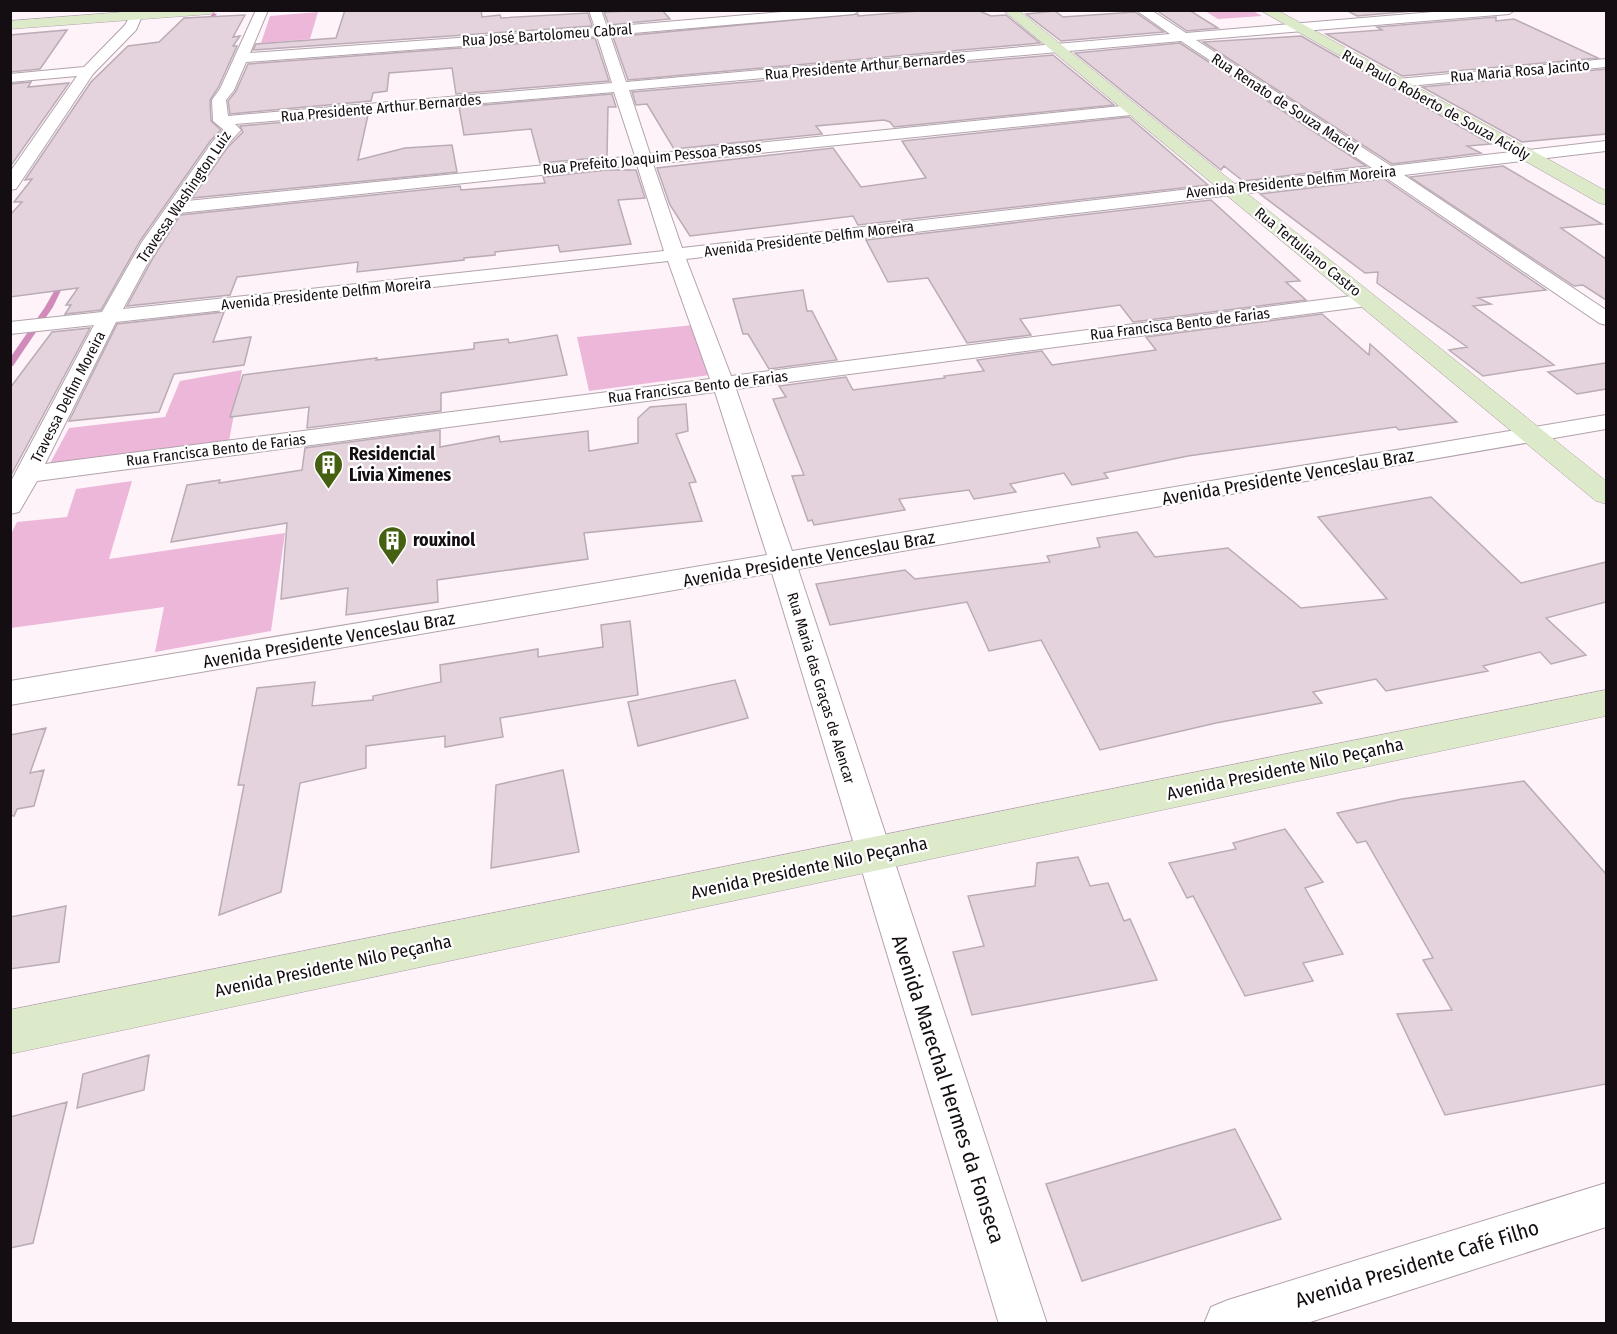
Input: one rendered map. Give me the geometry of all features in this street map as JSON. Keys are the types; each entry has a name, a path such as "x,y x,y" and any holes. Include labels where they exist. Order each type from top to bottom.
{"street":[{"path":"10,25 211,10"},
{"name":"Travessa Washington Luiz","path":"107,319 144,254 174,208 219,144 233,130 222,121 219,100 227,90 262,10"},
{"name":"Rua José Bartolomeu Cabral","path":"240,58 598,21 854,10"},
{"name":"Rua Tertuliano Castro","path":"1009,10 1606,495"},
{"name":"Rua Renato de Souza Maciel","path":"1142,10 1389,171 1606,319"},
{"name":"Rua Paulo Roberto de Souza Acioly","path":"1266,10 1606,199"},
{"name":"Rua Presidente Arthur Bernardes","path":"222,121 1509,10"},
{"path":"10,185 88,71 131,27 148,14"},
{"name":"Rua Maria das Graças de Alencar","path":"598,21 675,255 723,383 783,564 873,855"},
{"name":"Rua Maria Rosa Jacinto","path":"1398,83 1606,63"},
{"path":"10,78 88,71"},
{"name":"Rua Prefeito Joaquim Pessoa Passos","path":"174,208 1131,110"},
{"path":"21,140 42,138"},
{"name":"Avenida Presidente Delfim Moreira","path":"17,328 675,255 1606,146"},
{"name":"Rua Francisca Bento de Farias","path":"28,474 1367,300"},
{"name":"Travessa Delfim Moreira","path":"10,506 107,319"},
{"name":"Avenida Presidente Venceslau Braz","path":"10,693 783,564 1606,422"},
{"name":"Avenida Presidente Nilo Peçanha","path":"10,1032 1606,703"},
{"name":"Avenida Marechal Hermes da Fonseca","path":"873,855 1023,1323"},
{"name":"Avenida Presidente Café Filho","path":"1228,1323 1606,1205"}],"shaded area":[{"path":"1205,11 1253,11 1262,16 1218,19"},
{"path":"318,12 310,39 261,43 270,16"},
{"path":"693,325 710,375 589,391 577,337"},
{"path":"242,370 229,441 48,467 69,428 165,417 180,381"},
{"path":"132,481 109,559 285,533 271,631 155,652 164,607 11,628 11,534 17,522 67,517 76,489"}],"building":[{"path":"345,10 481,10 482,17 500,15 501,18 588,13 592,26 253,50 256,44 336,38"},
{"path":"662,10 670,19 609,25 604,12"},
{"path":"931,10 977,10 991,16 1006,15 1040,43 628,80 613,37 858,14 858,16"},
{"path":"1156,10 1189,10 1218,28 1187,31"},
{"path":"1346,10 1425,10 1357,16"},
{"path":"1055,11 1063,17 1135,12 1164,32 1061,41 1026,14"},
{"path":"245,15 233,37 240,36 233,46 237,46 210,100 211,121 221,130 211,140 140,241 101,310 65,314 71,305 66,305 78,288 10,297 10,215 22,202 14,202 32,179 25,180 91,82 128,46 159,42 184,18"},
{"path":"1496,17 1496,21 1514,19 1598,58 1402,76 1326,34 1382,30 1377,27"},
{"path":"67,30 40,69 10,72 10,35"},
{"path":"1301,36 1491,144 1467,146 1481,153 1392,164 1203,42"},
{"path":"595,38 609,81 456,94 452,68 389,73 387,91 373,93 371,101 230,114 228,101 236,91 248,64"},
{"path":"1180,43 1366,166 1243,181 1224,166 1221,170 1075,53"},
{"path":"1053,55 1114,105 894,127 890,122 884,120 816,126 822,134 674,149 647,104 636,105 632,92"},
{"path":"1606,69 1606,134 1522,142 1422,87"},
{"path":"31,82 28,87 69,83 10,167 10,84"},
{"path":"612,94 616,107 608,107 607,157 540,163 531,129 464,135 459,107"},
{"path":"368,115 358,160 405,148 452,145 457,172 192,198 227,148 243,132 240,126"},
{"path":"1129,117 1208,185 858,225 853,216 690,236 670,205 657,168 833,148 861,187 926,178 902,141"},
{"path":"1503,166 1602,224 1561,228 1606,259 1606,300 1583,285 1574,286 1410,177"},
{"path":"607,170 636,170 645,198 618,200 631,244 560,252 558,245 495,252 495,255 464,258 464,260 357,272 358,262 237,277 230,295 127,306 180,215 460,186 461,190 545,183 543,177"},
{"path":"1384,179 1546,290 1478,298 1491,304 1473,306 1554,365 1483,376 1449,350 1467,347 1377,283 1378,272 1365,273 1260,194"},
{"path":"1211,200 1300,281 1286,282 1306,300 1133,322 1120,305 1020,319 1031,335 967,343 928,278 888,282 866,240"},
{"path":"803,290 807,311 812,311 837,360 769,369 748,334 743,334 733,299"},
{"path":"224,312 213,342 251,337 244,365 174,374 159,412 69,421 117,324"},
{"path":"1322,314 1369,355 1370,344 1457,422 1399,430 1396,427 1188,456 1104,473 1108,478 1072,485 1064,473 1010,484 1016,492 974,499 969,490 899,499 905,510 814,525 812,520 808,521 792,476 804,475 773,399 786,397 779,386 846,377 853,390 945,378 944,376 984,371 977,360 1042,351 1052,365 1156,350 1146,337"},
{"path":"90,328 10,477 10,388 52,332"},
{"path":"557,335 567,375 441,393 441,411 307,428 309,407 230,417 243,375 377,358 376,360 474,349 474,343 508,339 509,343"},
{"path":"1606,363 1606,389 1577,394 1548,372"},
{"path":"686,404 688,431 676,434 696,482 689,483 702,521 584,533 588,559 437,580 438,602 346,615 348,588 281,599 287,523 171,542 187,485 220,480 219,483 302,470 305,448 440,430 440,447 499,436 500,442 588,431 589,451 638,443 638,418 650,407"},
{"path":"1431,497 1521,583 1606,562 1606,602 1546,618 1586,655 1551,664 1540,652 1483,666 1488,671 1386,691 1376,679 1313,692 1322,703 1216,723 1100,750 1041,640 989,651 967,602 830,625 816,584 905,570 915,579 1050,562 1047,556 1100,547 1097,538 1137,532 1155,557 1228,548 1301,608 1387,599 1318,517"},
{"path":"630,621 638,695 500,718 503,737 445,747 445,736 366,746 366,768 300,783 281,892 219,915 244,785 238,785 257,688 315,682 312,706 373,700 373,696 441,682 440,665 538,649 538,657 603,647 601,625"},
{"path":"735,680 748,718 638,746 628,702"},
{"path":"46,728 30,773 44,770 34,806 17,809 14,816 10,815 10,735"},
{"path":"563,770 579,852 491,868 496,785"},
{"path":"1524,781 1606,874 1606,1084 1445,1115 1397,1014 1452,1010 1423,960 1433,958 1366,841 1357,843 1337,813 1402,799"},
{"path":"1285,829 1323,882 1305,888 1343,954 1303,963 1313,981 1245,996 1193,896 1187,898 1169,863 1236,849 1233,843"},
{"path":"1078,857 1090,886 1108,883 1124,921 1130,919 1157,980 972,1015 953,952 984,946 968,896 1035,886 1037,863"},
{"path":"66,906 59,962 10,969 10,917"},
{"path":"149,1055 144,1090 77,1108 83,1074"},
{"path":"67,1102 33,1243 10,1248 10,1117"},
{"path":"1235,1129 1281,1219 1082,1281 1046,1184"}],"waterway":[{"path":"202,27 215,14"},
{"path":"10,364 49,307 63,280"}],"place":[{"name":"Residencial Lívia Ximenes","path":"328,490"},
{"name":"rouxinol","path":"392,566"}]}
